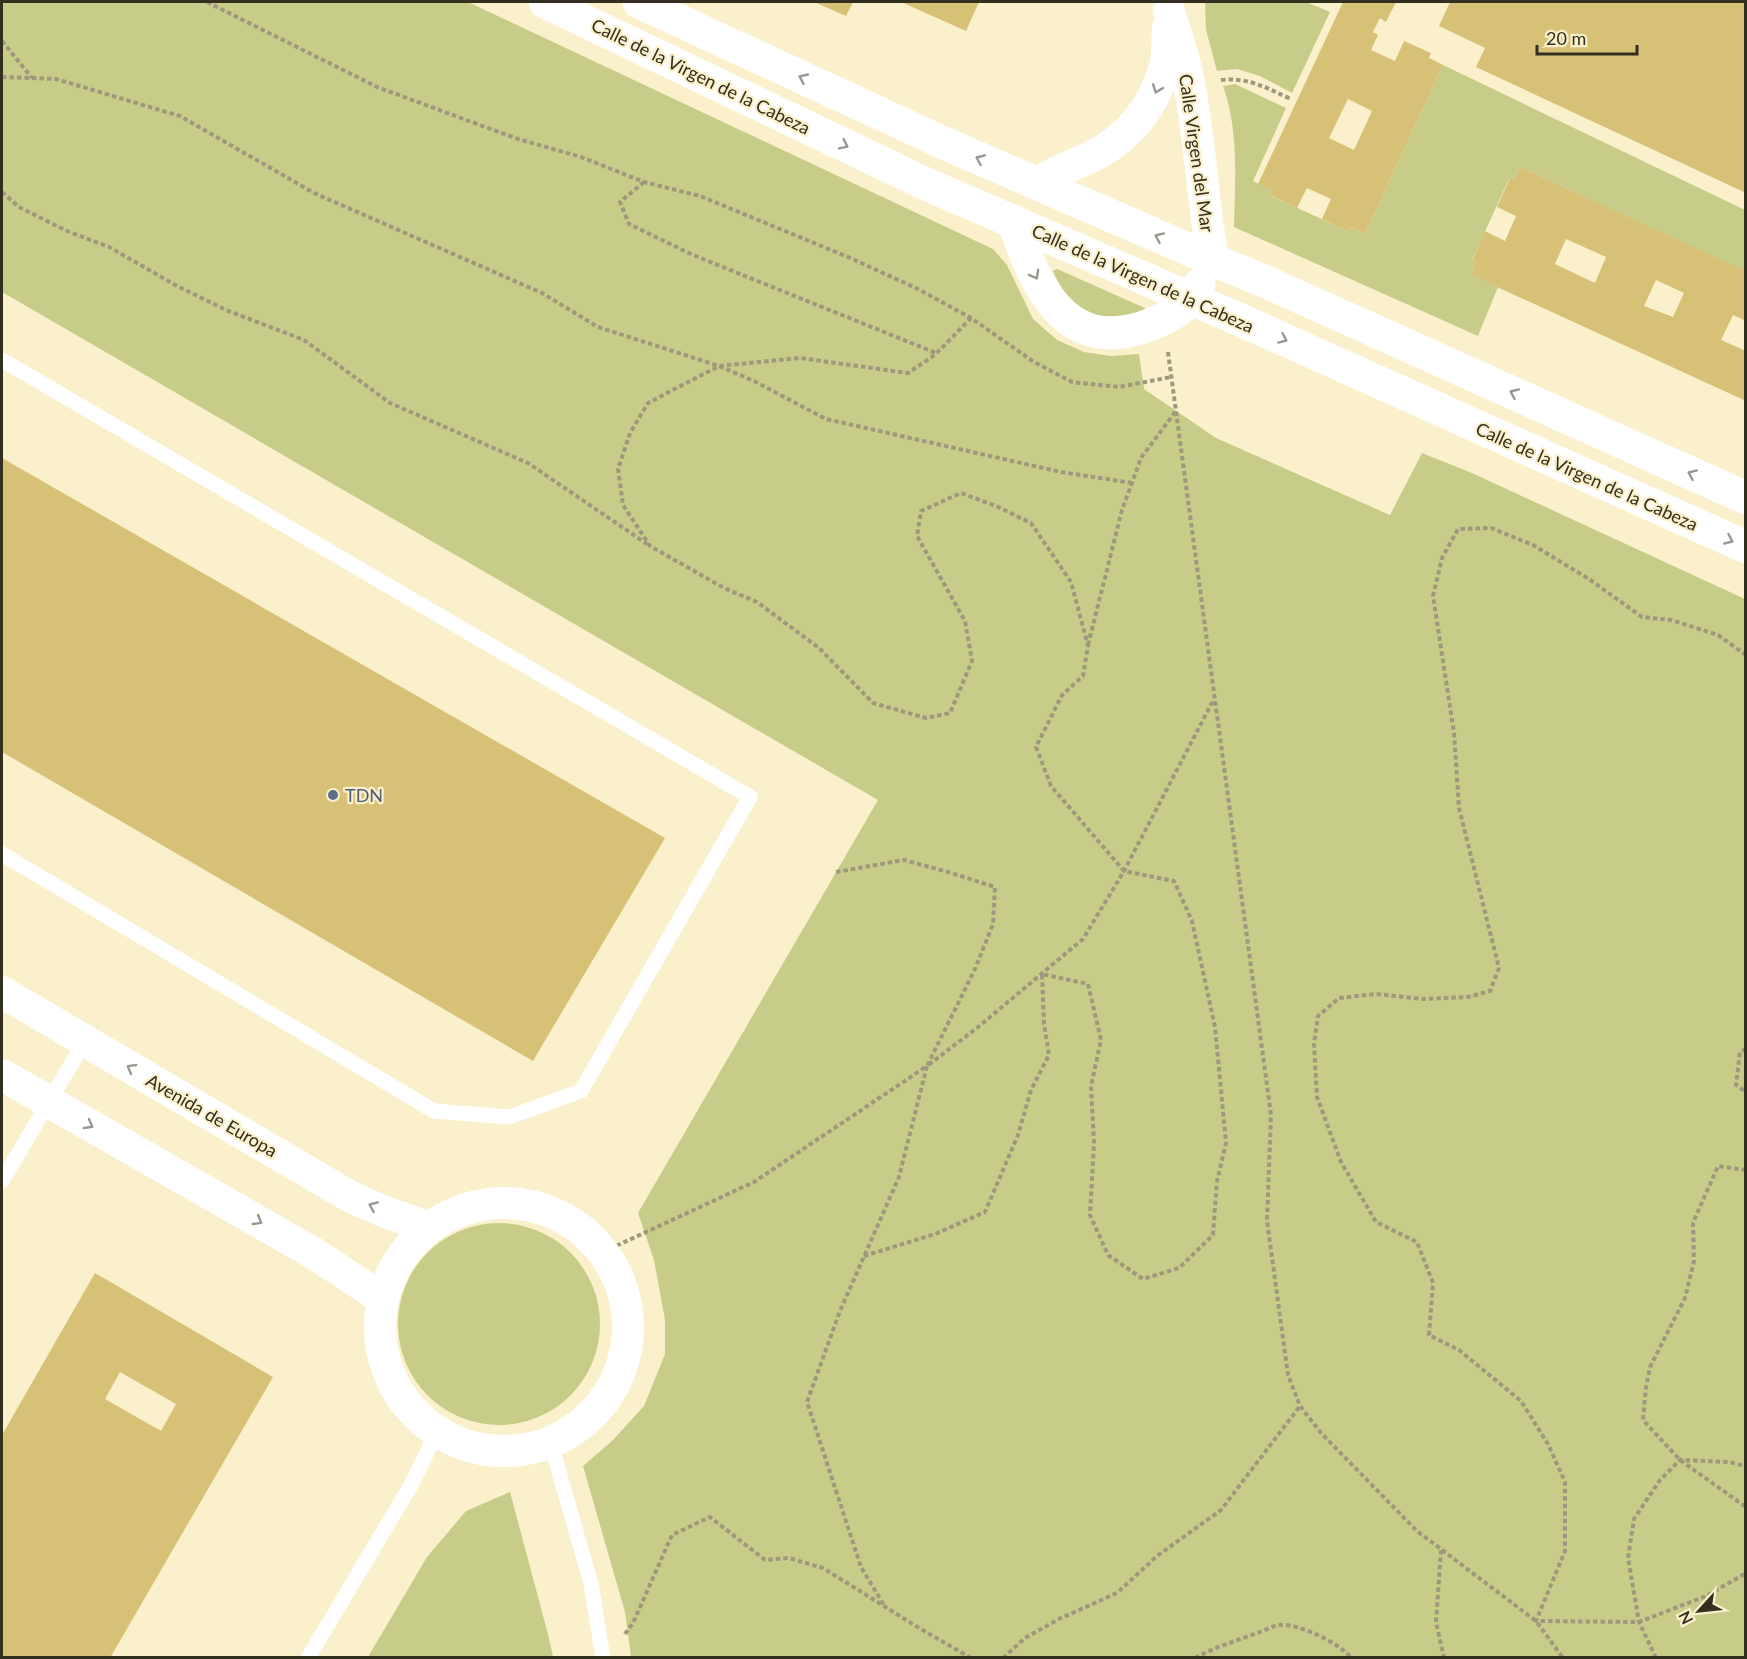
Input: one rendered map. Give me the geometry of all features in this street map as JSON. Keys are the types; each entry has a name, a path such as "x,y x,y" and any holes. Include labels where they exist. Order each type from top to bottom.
{"main road":[{"name":"Calle de la Virgen de la Cabeza","path":"545,2 926,184 1236,318 1746,547"},
{"path":"639,2 945,144 1264,281 1746,498"},
{"path":"1014,221 1028,263 1058,311 1076,324 1101,333 1122,334 1149,326 1175,311 1190,300 1213,260"}],"street":[{"name":"Calle Virgen del Mar","path":"1037,184 1053,172 1092,156 1112,144 1138,122 1155,96 1166,64 1168,6"},
{"name":"Calle Virgen del Mar","path":"1168,6 1186,72 1197,133 1213,260"},
{"name":"Avenida de Europa","path":"2,992 349,1196 428,1227"},
{"path":"2,1075 315,1254 380,1297"},
{"path":"517,1202 563,1215 600,1245 603,1252 623,1287 630,1333 618,1380 590,1418 550,1444 512,1452 473,1448 437,1432 409,1407 389,1376 380,1340 380,1297 397,1260 428,1227 470,1205 517,1202"}],"lane":[{"path":"2,360 750,797 581,1090 509,1117 434,1111 2,854"},
{"path":"2,1181 84,1041"},
{"path":"308,1658 411,1485 437,1432"},
{"path":"550,1444 591,1584 603,1658"}],"path":[{"path":"207,2 376,87 518,139 581,157 644,182 700,196 916,288 971,318 1034,362 1072,382 1119,387 1171,376"},
{"path":"2,40 32,78"},
{"path":"2,77 56,79 180,116 314,193 542,293 598,327 719,366 754,381 826,419 1061,472 1132,483"},
{"path":"1217,80 1236,78 1249,80 1290,99"},
{"path":"644,182 620,202 629,224 693,255 936,354"},
{"path":"2,192 19,207 67,231 109,247 177,286 226,310 304,340 390,404 528,463 650,546 724,588 757,602 819,648 873,703 926,718 950,713 972,661 965,621 917,536 921,511 962,493 996,506 1030,523 1071,582 1088,646"},
{"path":"650,546 623,505 618,469 630,433 648,403 719,366 800,358 908,373 936,354 971,318"},
{"path":"1167,348 1271,1115 1268,1221 1288,1375 1300,1406 1321,1433 1409,1523 1441,1550 1536,1621 1563,1658"},
{"path":"1042,974 1088,984 1101,1040 1091,1086 1094,1143 1090,1215 1108,1255 1143,1279 1179,1268 1213,1235 1217,1181 1226,1143 1215,1027 1192,921 1174,881 1125,871 1051,786 1036,747 1062,695 1083,676 1088,646 1122,510 1142,458 1176,411"},
{"path":"1536,1621 1565,1551 1565,1482 1548,1444 1521,1401 1460,1350 1428,1335 1433,1283 1417,1242 1376,1222 1341,1162 1317,1097 1314,1044 1318,1016 1339,998 1376,994 1423,999 1467,997 1490,991 1499,968 1459,808 1454,733 1433,596 1442,558 1458,529 1491,528 1533,545 1589,579 1642,617 1671,620 1718,635 1746,655"},
{"path":"603,1252 754,1182 927,1066 977,1028 1083,939 1125,871 1214,698"},
{"path":"836,872 904,860 995,887 993,924 975,969 927,1066 899,1177 840,1311 807,1402 861,1567 885,1607"},
{"path":"864,1256 935,1234 986,1212 1018,1135 1031,1090 1049,1055 1044,1024 1042,974"},
{"path":"1746,1049 1740,1052 1736,1085 1746,1092"},
{"path":"1746,1170 1718,1166 1693,1223 1694,1261 1685,1299 1650,1366 1643,1420 1680,1460 1746,1507"},
{"path":"1003,1658 1025,1638 1059,1618 1117,1593 1157,1556 1221,1510 1300,1406"},
{"path":"1656,1658 1639,1622 1628,1558 1634,1519 1660,1480 1680,1460 1729,1462 1746,1466"},
{"path":"621,1640 633,1623 672,1535 710,1517 765,1560 789,1557 823,1568 971,1658"},
{"path":"1441,1550 1437,1622 1444,1658"},
{"path":"1536,1621 1639,1622 1706,1596 1746,1573"},
{"path":"1196,1658 1209,1650 1280,1625 1302,1629 1327,1640 1345,1650 1351,1658"}],"green space":[{"path":"2,2 468,2 993,249 1007,265 1033,319 1057,340 1084,352 1111,356 1139,354 1144,389 1216,438 1390,515 1422,453 1472,473 1745,599 1745,1657 631,1657 625,1612 583,1466 612,1441 644,1406 665,1354 665,1320 654,1260 638,1213 878,800 2,292"},
{"path":"1205,2 1306,2 1330,12 1292,93 1260,76 1237,69 1217,71 1206,30"},
{"path":"1443,65 1745,210 1745,271 1520,167 1514,180 1509,179 1472,260 1476,263 1471,275 1498,287 1478,336 1234,227 1234,138 1223,86 1235,84 1286,108 1253,181 1273,191 1271,196 1348,231 1350,227 1365,234"},
{"path":"1057,269 1145,308 1145,312 1118,318 1096,315 1087,311 1063,290 1053,271"},
{"path":"499,1223 519,1225 538,1231 555,1240 577,1260 592,1285 598,1304 600,1324 598,1344 592,1363 583,1380 563,1402 538,1417 519,1423 499,1425 479,1423 460,1417 443,1408 421,1388 406,1363 400,1344 398,1324 400,1304 406,1285 415,1268 435,1246 460,1231 479,1225"},
{"path":"510,1492 553,1657 368,1657 427,1557 466,1511"}],"building":[{"path":"814,2 853,2 846,16"},
{"path":"901,2 979,2 966,31"},
{"path":"1343,2 1396,2 1386,22 1380,18 1373,32 1378,35 1371,50 1395,61 1404,41 1431,53 1429,58 1443,65 1365,234 1350,227 1348,231 1322,219 1331,199 1307,188 1297,208 1270,195 1273,191 1258,184","holes":["1348,99 1372,111 1354,150 1329,138"]},
{"path":"1450,2 1746,2 1746,193 1476,67 1485,48 1439,26"},
{"path":"1520,167 1746,271 1746,321 1733,315 1721,340 1746,351 1746,401 1471,275 1476,263 1472,261 1485,231 1505,241 1516,216 1497,207 1510,178 1514,180","holes":["1566,239 1606,257 1595,283 1555,264","1656,280 1684,293 1673,317 1644,306"]},
{"name":"TDN","path":"2,458 665,838 533,1061 2,752"},
{"path":"95,1273 273,1377 110,1658 2,1658 2,1435","holes":["120,1372 176,1404 161,1431 105,1399"]}],"place":[{"name":"TDN","path":"333,795"}]}
